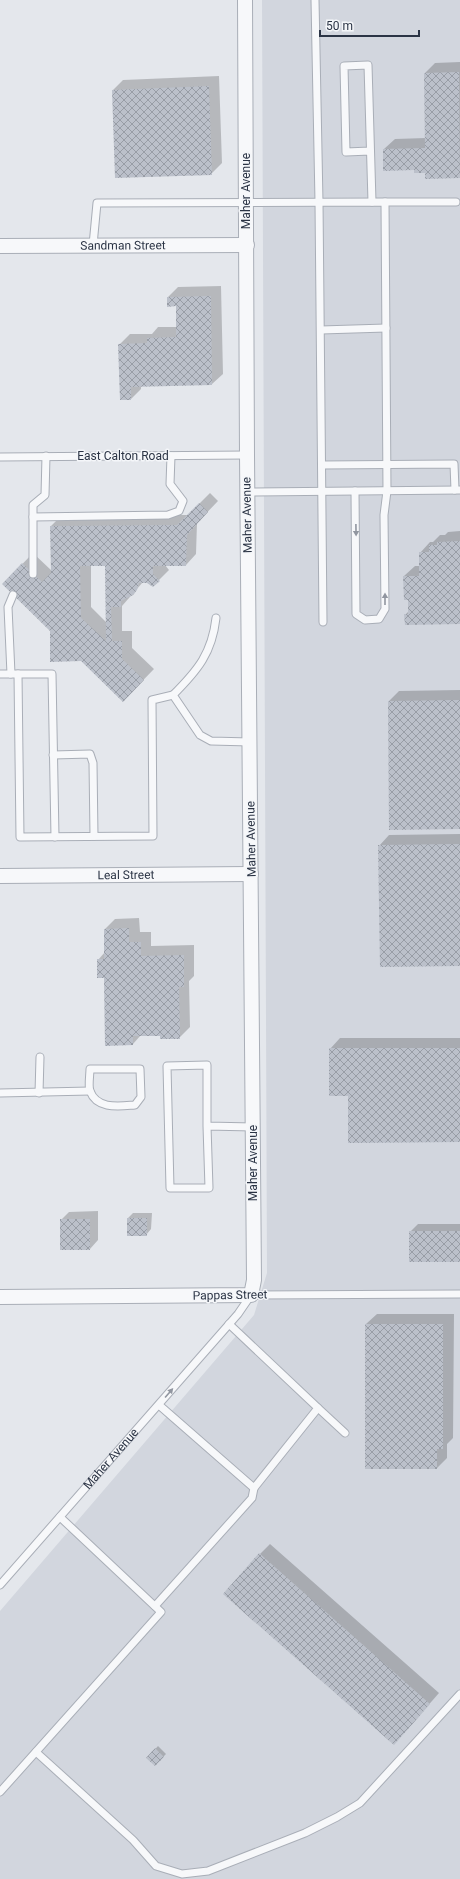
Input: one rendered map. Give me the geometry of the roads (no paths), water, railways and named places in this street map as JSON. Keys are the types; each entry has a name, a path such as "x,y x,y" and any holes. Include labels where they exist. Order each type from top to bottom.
{"street":[{"name":"Maher Avenue","path":"245,0 247,492 254,1280 251,1295"},
{"name":"Sandman Street","path":"0,246 247,244"},
{"name":"Leal Street","path":"0,876 251,874"},
{"name":"Pappas Street","path":"0,1298 251,1295"}],"lane":[{"path":"315,0 321,330 323,622"},
{"path":"370,151 346,152 344,66 368,65 372,202"},
{"path":"355,491 356,614 365,620 379,619 385,609 384,515 387,491 385,202"},
{"path":"94,245 96,203 456,202"},
{"path":"321,330 386,328"},
{"name":"East Calton Road","path":"0,456 247,455"},
{"path":"33,574 33,505 45,495 46,456"},
{"path":"33,517 168,515 179,511 183,502 170,484 171,456"},
{"path":"247,492 458,490 454,464 322,465"},
{"path":"13,595 8,607 14,674 20,838 154,836 152,700 173,695 192,676 214,637 216,618"},
{"path":"0,674 52,674 55,837"},
{"path":"173,695 200,734 211,741 250,742"},
{"path":"53,755 90,754 94,763 94,836"},
{"path":"40,1057 40,1092"},
{"path":"207,1065 207,1126 209,1188 170,1188 167,1066 207,1065"},
{"path":"90,1069 140,1069 141,1097 135,1105 105,1106 98,1102 90,1091 90,1069"},
{"path":"0,1093 90,1091"},
{"path":"207,1126 253,1127"},
{"name":"Pappas Street","path":"251,1295 460,1294"},
{"name":"Maher Avenue","path":"0,1585 159,1405 229,1324 251,1295"},
{"path":"229,1324 344,1433"},
{"path":"159,1405 254,1488"},
{"path":"155,1606 252,1498 254,1488 318,1408"},
{"path":"0,1792 161,1612 60,1517"},
{"path":"36,1752 133,1840 156,1866 182,1874 208,1871 305,1833 337,1817 360,1803 460,1694"}]}
